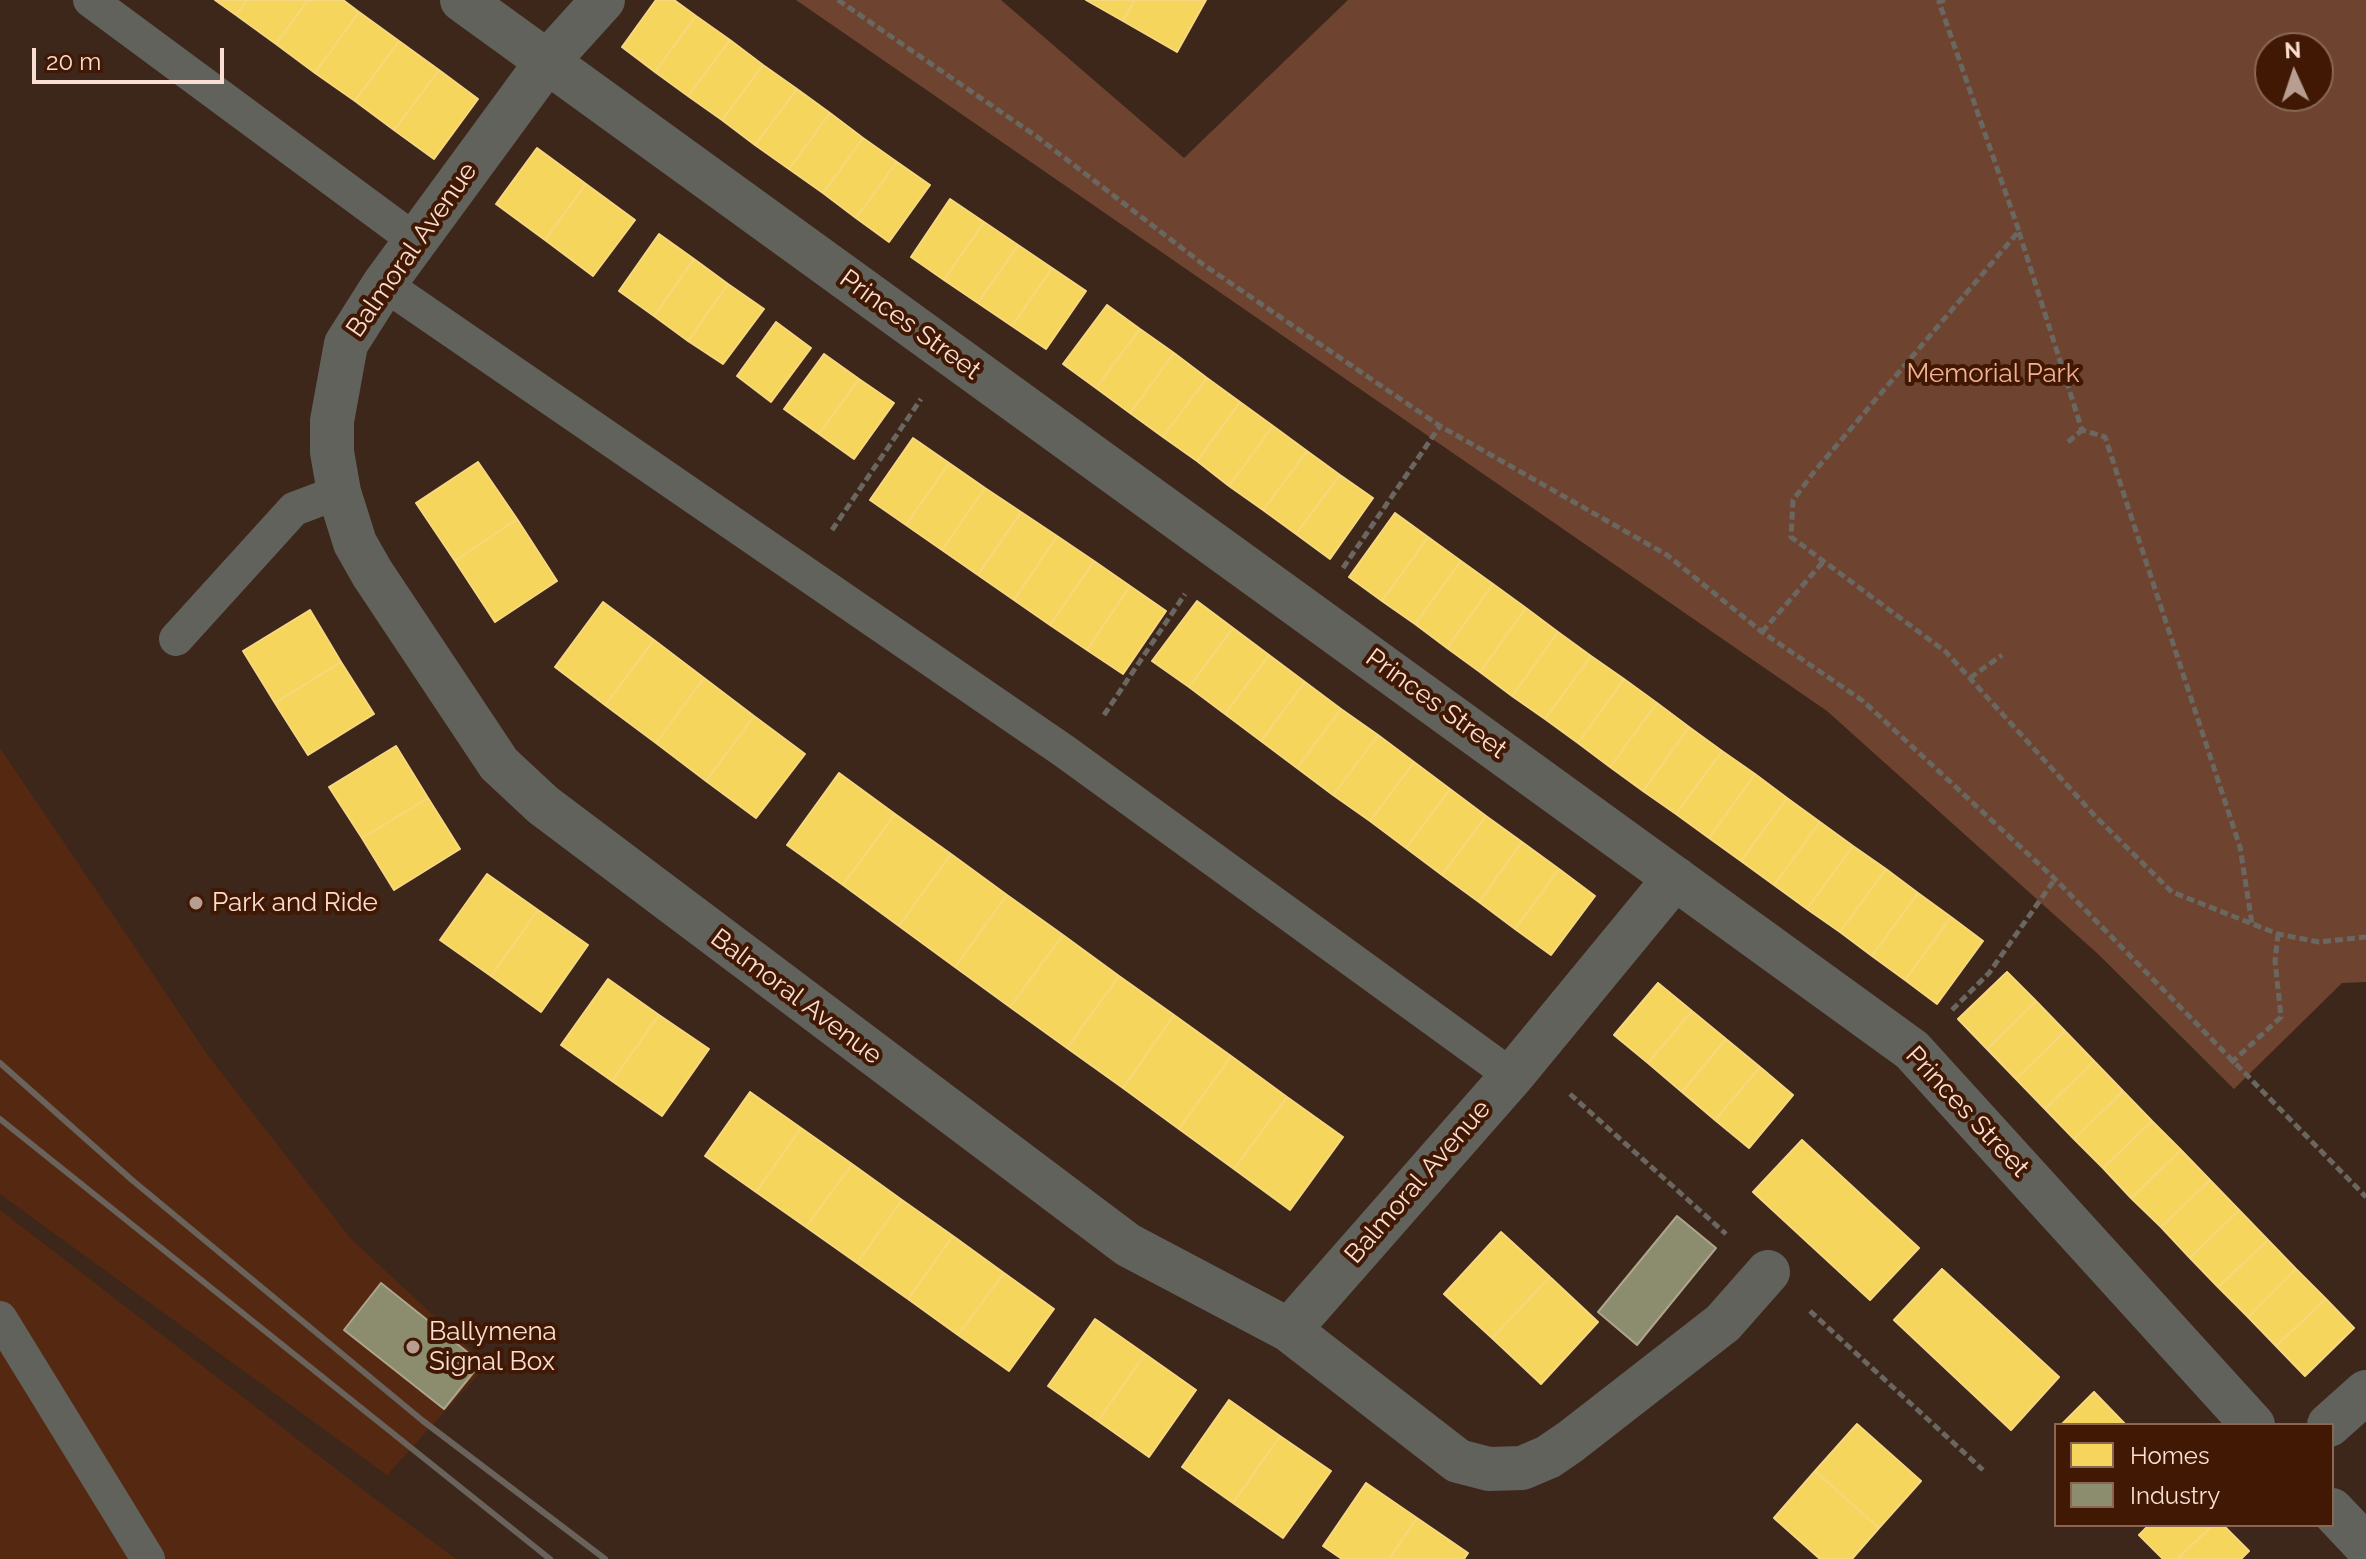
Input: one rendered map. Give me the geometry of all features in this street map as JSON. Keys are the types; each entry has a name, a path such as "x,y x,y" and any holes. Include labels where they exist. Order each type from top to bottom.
{"street":[{"name":"Princes Street","path":"462,0 1912,1050 2251,1423"},
{"name":"Balmoral Avenue","path":"603,0 546,63 384,284 346,344 331,437 339,492 355,543 396,613 499,764 543,805 1128,1245 1289,1330 1512,1076 1675,878"},
{"path":"1289,1330 1458,1461 1489,1469 1514,1469 1548,1457 1594,1424 1723,1323 1768,1272"},
{"path":"2331,1423 2366,1392"},
{"path":"2334,1512 2366,1546"}],"lane":[{"path":"90,0 416,241"},
{"path":"384,284 1075,759 1512,1076"},
{"path":"176,639 294,509 339,492"},
{"path":"0,1318 148,1559"}],"path":[{"path":"838,0 1036,136 1204,265 1440,426 1667,555 1762,632 1863,701 2055,879 2160,983 2231,1063 2366,1197"},
{"path":"1945,0 1939,2 2019,231 2082,430"},
{"path":"2019,231 1793,500 1791,537 1946,652 2096,817 2172,892 2278,934 2319,942 2366,937"},
{"path":"804,572 950,355"},
{"path":"1312,614 1440,426"},
{"path":"2068,442 2082,430"},
{"path":"2082,430 2105,437 2240,847 2252,925"},
{"path":"1075,759 1217,546"},
{"path":"1762,632 1823,562"},
{"path":"1970,678 2002,655"},
{"path":"1912,1050 1989,973 2055,879"},
{"path":"2231,1063 2281,1017 2275,961 2278,934"}],"shaded area":[{"path":"0,748 209,1057 350,1238 487,1365 387,1475 0,1194"},
{"path":"0,1210 371,1496 456,1559 0,1559"}],"green space":[{"name":"Memorial Park","path":"796,0 1001,0 1184,158 1348,0 2366,0 2366,982 2342,983 2234,1089 2098,954 1827,711"}],"building: Homes":[{"path":"215,0 247,0 236,15"},
{"path":"247,0 308,0 276,44 236,15"},
{"path":"308,0 343,0 359,12 315,73 276,44"},
{"path":"656,0 674,0 696,16 655,72 622,47"},
{"path":"1086,0 1135,0 1123,21"},
{"path":"1135,0 1206,0 1177,52 1123,21"},
{"path":"359,12 399,41 355,101 315,73"},
{"path":"696,16 730,40 688,96 655,72"},
{"path":"730,40 763,65 722,120 688,96"},
{"path":"399,41 439,70 394,130 355,101"},
{"path":"763,65 797,89 755,145 722,120"},
{"path":"439,70 478,99 434,159 394,130"},
{"path":"797,89 830,113 789,169 755,145"},
{"path":"830,113 863,138 823,193 789,169"},
{"path":"863,138 897,162 856,218 823,193"},
{"path":"537,148 586,184 545,240 496,204"},
{"path":"897,162 930,185 889,242 856,218"},
{"path":"586,184 635,220 593,276 545,240"},
{"path":"950,199 984,222 944,280 911,257"},
{"path":"984,222 1018,245 978,303 944,280"},
{"path":"659,234 694,259 654,316 619,291"},
{"path":"1018,245 1052,268 1012,326 978,303"},
{"path":"694,259 728,284 688,341 654,316"},
{"path":"1052,268 1086,291 1046,349 1012,326"},
{"path":"728,284 764,309 723,364 688,341"},
{"path":"1107,305 1140,329 1096,388 1063,364"},
{"path":"776,322 811,348 771,402 737,376"},
{"path":"1140,329 1174,353 1130,413 1096,388"},
{"path":"1174,353 1207,378 1163,437 1130,413"},
{"path":"824,354 859,379 819,434 784,409"},
{"path":"1207,378 1240,402 1197,461 1163,437"},
{"path":"859,379 894,403 854,459 819,434"},
{"path":"1240,402 1273,426 1229,486 1197,461"},
{"path":"1273,426 1307,451 1263,510 1229,486"},
{"path":"913,438 949,463 906,525 870,500"},
{"path":"1307,451 1340,475 1296,534 1263,510"},
{"path":"478,462 517,519 455,561 416,503"},
{"path":"949,463 985,488 942,550 906,525"},
{"path":"1340,475 1373,498 1330,559 1296,534"},
{"path":"985,488 1021,512 978,575 942,550"},
{"path":"1021,512 1057,536 1014,600 978,575"},
{"path":"1395,513 1428,537 1382,601 1349,577"},
{"path":"517,519 557,581 495,622 455,561"},
{"path":"1057,536 1094,561 1050,625 1014,600"},
{"path":"1428,537 1461,561 1415,624 1382,601"},
{"path":"1094,561 1130,586 1087,650 1050,625"},
{"path":"1461,561 1493,584 1447,648 1415,624"},
{"path":"1493,584 1526,608 1480,672 1447,648"},
{"path":"1130,586 1166,611 1123,674 1087,650"},
{"path":"1197,601 1233,628 1189,687 1152,661"},
{"path":"603,602 654,640 605,705 555,667"},
{"path":"1526,608 1558,632 1512,696 1480,672"},
{"path":"310,610 341,662 275,703 243,651"},
{"path":"1233,628 1269,655 1225,714 1189,687"},
{"path":"1558,632 1591,656 1545,719 1512,696"},
{"path":"654,640 704,678 656,743 605,705"},
{"path":"1269,655 1305,682 1261,741 1225,714"},
{"path":"1591,656 1624,679 1578,743 1545,719"},
{"path":"341,662 374,714 308,755 275,703"},
{"path":"704,678 754,716 706,781 656,743"},
{"path":"1624,679 1657,703 1610,767 1578,743"},
{"path":"1305,682 1341,709 1297,768 1261,741"},
{"path":"1657,703 1689,727 1643,791 1610,767"},
{"path":"1341,709 1378,735 1333,795 1297,768"},
{"path":"754,716 805,754 756,818 706,781"},
{"path":"1689,727 1722,751 1676,814 1643,791"},
{"path":"1378,735 1414,762 1370,821 1333,795"},
{"path":"396,746 428,798 362,838 329,787"},
{"path":"1722,751 1755,774 1709,838 1676,814"},
{"path":"1414,762 1450,789 1406,848 1370,821"},
{"path":"839,773 895,814 843,885 787,845"},
{"path":"1755,774 1787,798 1741,861 1709,838"},
{"path":"1450,789 1486,816 1442,875 1406,848"},
{"path":"428,798 460,849 394,890 362,838"},
{"path":"1787,798 1820,822 1774,885 1741,861"},
{"path":"895,814 951,854 899,926 843,885"},
{"path":"1486,816 1522,842 1479,902 1442,875"},
{"path":"1820,822 1853,846 1807,909 1774,885"},
{"path":"1522,842 1559,869 1515,929 1479,902"},
{"path":"1853,846 1886,869 1840,932 1807,909"},
{"path":"951,854 1007,895 955,967 899,926"},
{"path":"1559,869 1595,896 1551,955 1515,929"},
{"path":"1886,869 1918,893 1872,956 1840,932"},
{"path":"487,874 538,910 491,976 440,940"},
{"path":"1918,893 1951,917 1905,980 1872,956"},
{"path":"1007,895 1063,935 1010,1007 955,967"},
{"path":"538,910 588,945 541,1012 491,976"},
{"path":"1951,917 1983,941 1937,1004 1905,980"},
{"path":"1063,935 1119,976 1067,1048 1010,1007"},
{"path":"2007,972 2036,1001 1987,1049 1958,1019"},
{"path":"1119,976 1174,1015 1123,1088 1067,1048"},
{"path":"608,979 659,1015 612,1081 561,1045"},
{"path":"1658,983 1692,1011 1648,1063 1614,1035"},
{"path":"2036,1001 2065,1031 2016,1079 1987,1049"},
{"path":"1692,1011 1726,1039 1682,1092 1648,1063"},
{"path":"659,1015 709,1049 662,1116 612,1081"},
{"path":"1174,1015 1231,1056 1179,1129 1123,1088"},
{"path":"2065,1031 2094,1061 2045,1109 2016,1079"},
{"path":"1726,1039 1760,1067 1715,1120 1682,1092"},
{"path":"1231,1056 1287,1097 1234,1169 1179,1129"},
{"path":"2094,1061 2123,1091 2074,1139 2045,1109"},
{"path":"1760,1067 1793,1095 1749,1148 1715,1120"},
{"path":"2123,1091 2152,1121 2103,1168 2074,1139"},
{"path":"750,1092 801,1128 756,1192 705,1156"},
{"path":"1287,1097 1343,1137 1290,1210 1234,1169"},
{"path":"2152,1121 2181,1150 2131,1198 2103,1168"},
{"path":"801,1128 852,1164 806,1227 756,1192"},
{"path":"1802,1140 1919,1248 1870,1300 1753,1192"},
{"path":"2181,1150 2210,1180 2161,1227 2131,1198"},
{"path":"852,1164 902,1200 857,1263 806,1227"},
{"path":"2210,1180 2239,1210 2190,1258 2161,1227"},
{"path":"902,1200 953,1236 908,1299 857,1263"},
{"path":"2239,1210 2268,1240 2218,1287 2190,1258"},
{"path":"1501,1232 1550,1277 1492,1338 1444,1294"},
{"path":"953,1236 1004,1273 958,1335 908,1299"},
{"path":"2268,1240 2296,1269 2248,1317 2218,1287"},
{"path":"1942,1269 2059,1377 2011,1430 1894,1320"},
{"path":"2296,1269 2326,1299 2276,1346 2248,1317"},
{"path":"1004,1273 1054,1309 1009,1371 958,1335"},
{"path":"1550,1277 1598,1322 1541,1384 1492,1338"},
{"path":"2326,1299 2354,1328 2305,1376 2276,1346"},
{"path":"1095,1319 1145,1354 1098,1421 1048,1386"},
{"path":"1145,1354 1196,1390 1149,1457 1098,1421"},
{"path":"2094,1392 2124,1423 2063,1423"},
{"path":"1229,1400 1280,1436 1233,1503 1182,1467"},
{"path":"1857,1424 1921,1481 1879,1528 1815,1471"},
{"path":"1280,1436 1331,1471 1283,1538 1233,1503"},
{"path":"1815,1471 1879,1528 1852,1559 1820,1559 1774,1518"},
{"path":"1366,1483 1417,1518 1389,1559 1342,1559 1323,1546"},
{"path":"1417,1518 1468,1553 1464,1559 1389,1559"},
{"path":"2147,1527 2211,1527 2177,1559 2163,1559 2139,1535"},
{"path":"2211,1527 2225,1527 2249,1551 2241,1559 2177,1559"}],"building: Industry":[{"path":"1677,1216 1716,1248 1637,1345 1598,1312"},
{"name":"Ballymena Signal Box","path":"381,1283 481,1363 444,1409 344,1330"}],"railway":[{"path":"0,1063 132,1180 423,1421 605,1559"},
{"path":"0,1119 550,1559"}],"place":[{"name":"Park and Ride","path":"196,903"},
{"name":"Ballymena Signal Box","path":"413,1347"}]}
